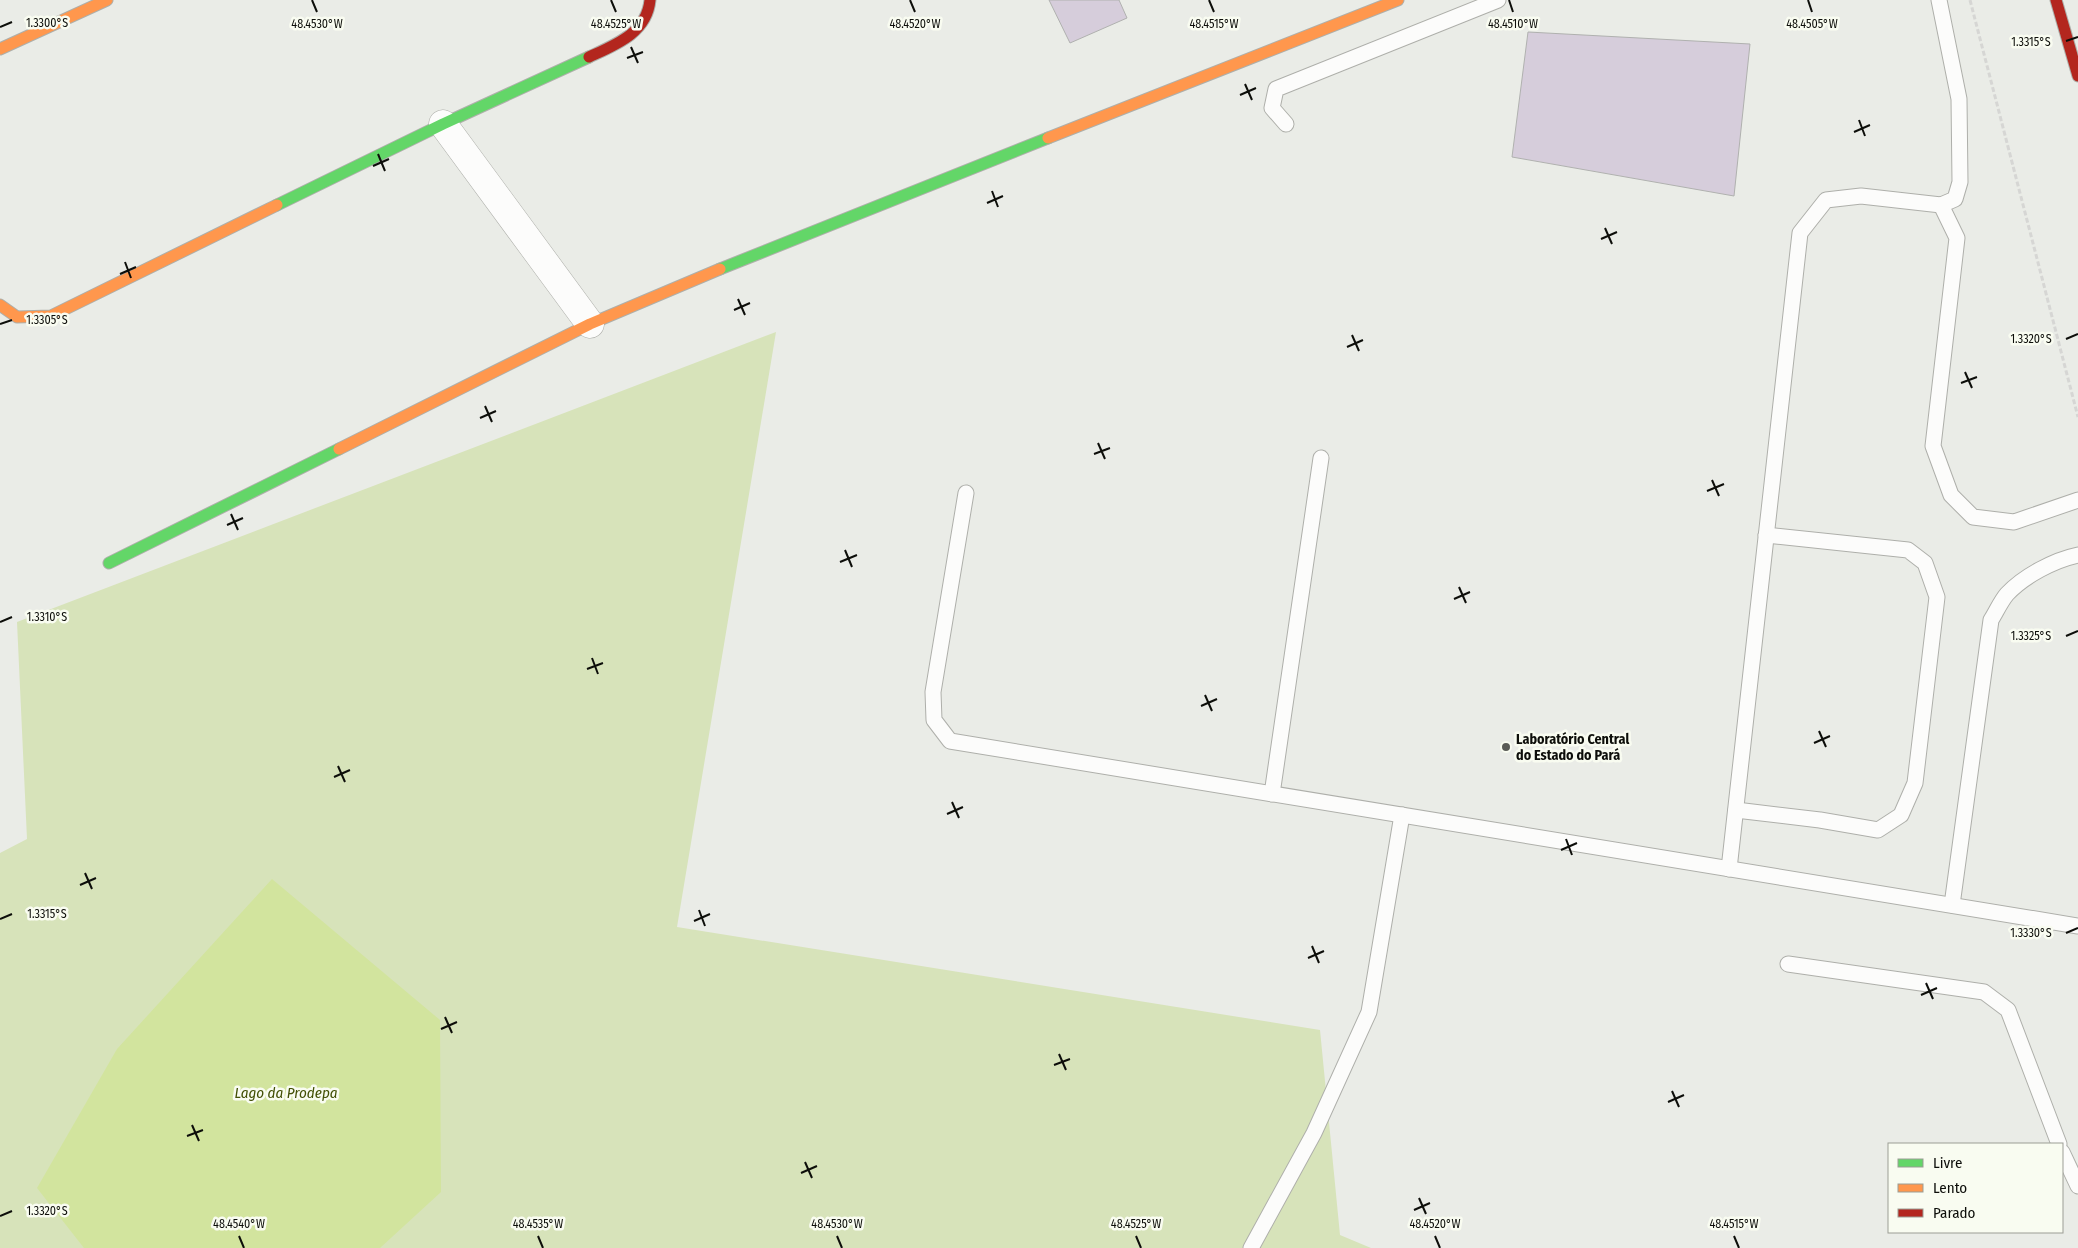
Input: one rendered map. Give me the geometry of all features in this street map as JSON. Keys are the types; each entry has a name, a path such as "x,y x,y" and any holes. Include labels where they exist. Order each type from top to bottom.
{"street":[{"path":"0,50 107,0"},
{"path":"0,305 8,314 21,319 51,316 444,124 621,42 640,27 650,11 650,0"},
{"path":"109,563 590,324 796,237 1398,0"},
{"path":"2056,0 2078,76"},
{"path":"444,124 590,324"}],"lane":[{"path":"1286,124 1272,108 1276,89 1498,0"},
{"path":"1729,869 1800,233 1826,200 1861,196 1941,205 1955,199 1960,182 1959,108 1939,0"},
{"path":"1941,205 1957,238 1933,446 1951,495 1973,518 2014,522 2078,500"},
{"path":"1272,794 1321,458"},
{"path":"966,493 933,692 934,720 950,741 2078,926"},
{"path":"1736,810 1820,820 1878,830 1902,814 1915,783 1936,597 1925,563 1908,550 1766,535"},
{"path":"1952,905 1991,620 2007,594 2029,576 2078,555"},
{"path":"1251,1248 1314,1134 1369,1012 1402,815"},
{"path":"1788,964 1984,992 2008,1010 2059,1143"},
{"path":"2063,1154 2078,1186"}],"path":[{"path":"1970,0 2078,416"}],"shaded area":[{"path":"776,332 677,927 1320,1030 1340,1235 1371,1248 0,1248 0,853 27,839 17,622"}],"water":[{"name":"Lago da Prodepa","path":"272,879 440,1020 441,1192 380,1248 84,1248 37,1188 117,1049"}],"building":[{"path":"1049,0 1119,0 1127,18 1070,43"},
{"path":"1528,32 1750,44 1734,196 1512,157"}],"traffic: fast":[{"path":"277,205 443,124 589,57"},
{"path":"720,269 1048,138"},
{"path":"109,563 339,449"}],"traffic: slow":[{"path":"0,49 107,0"},
{"path":"1048,138 1398,0"},
{"path":"0,305 17,317 51,316 277,205"},
{"path":"339,449 590,324 720,269"}],"traffic: jam":[{"path":"589,57 609,48 636,29 648,11 650,0"},
{"path":"2056,0 2078,76"}],"place":[{"name":"Laboratório Central do Estado do Pará","path":"1506,747"}]}
